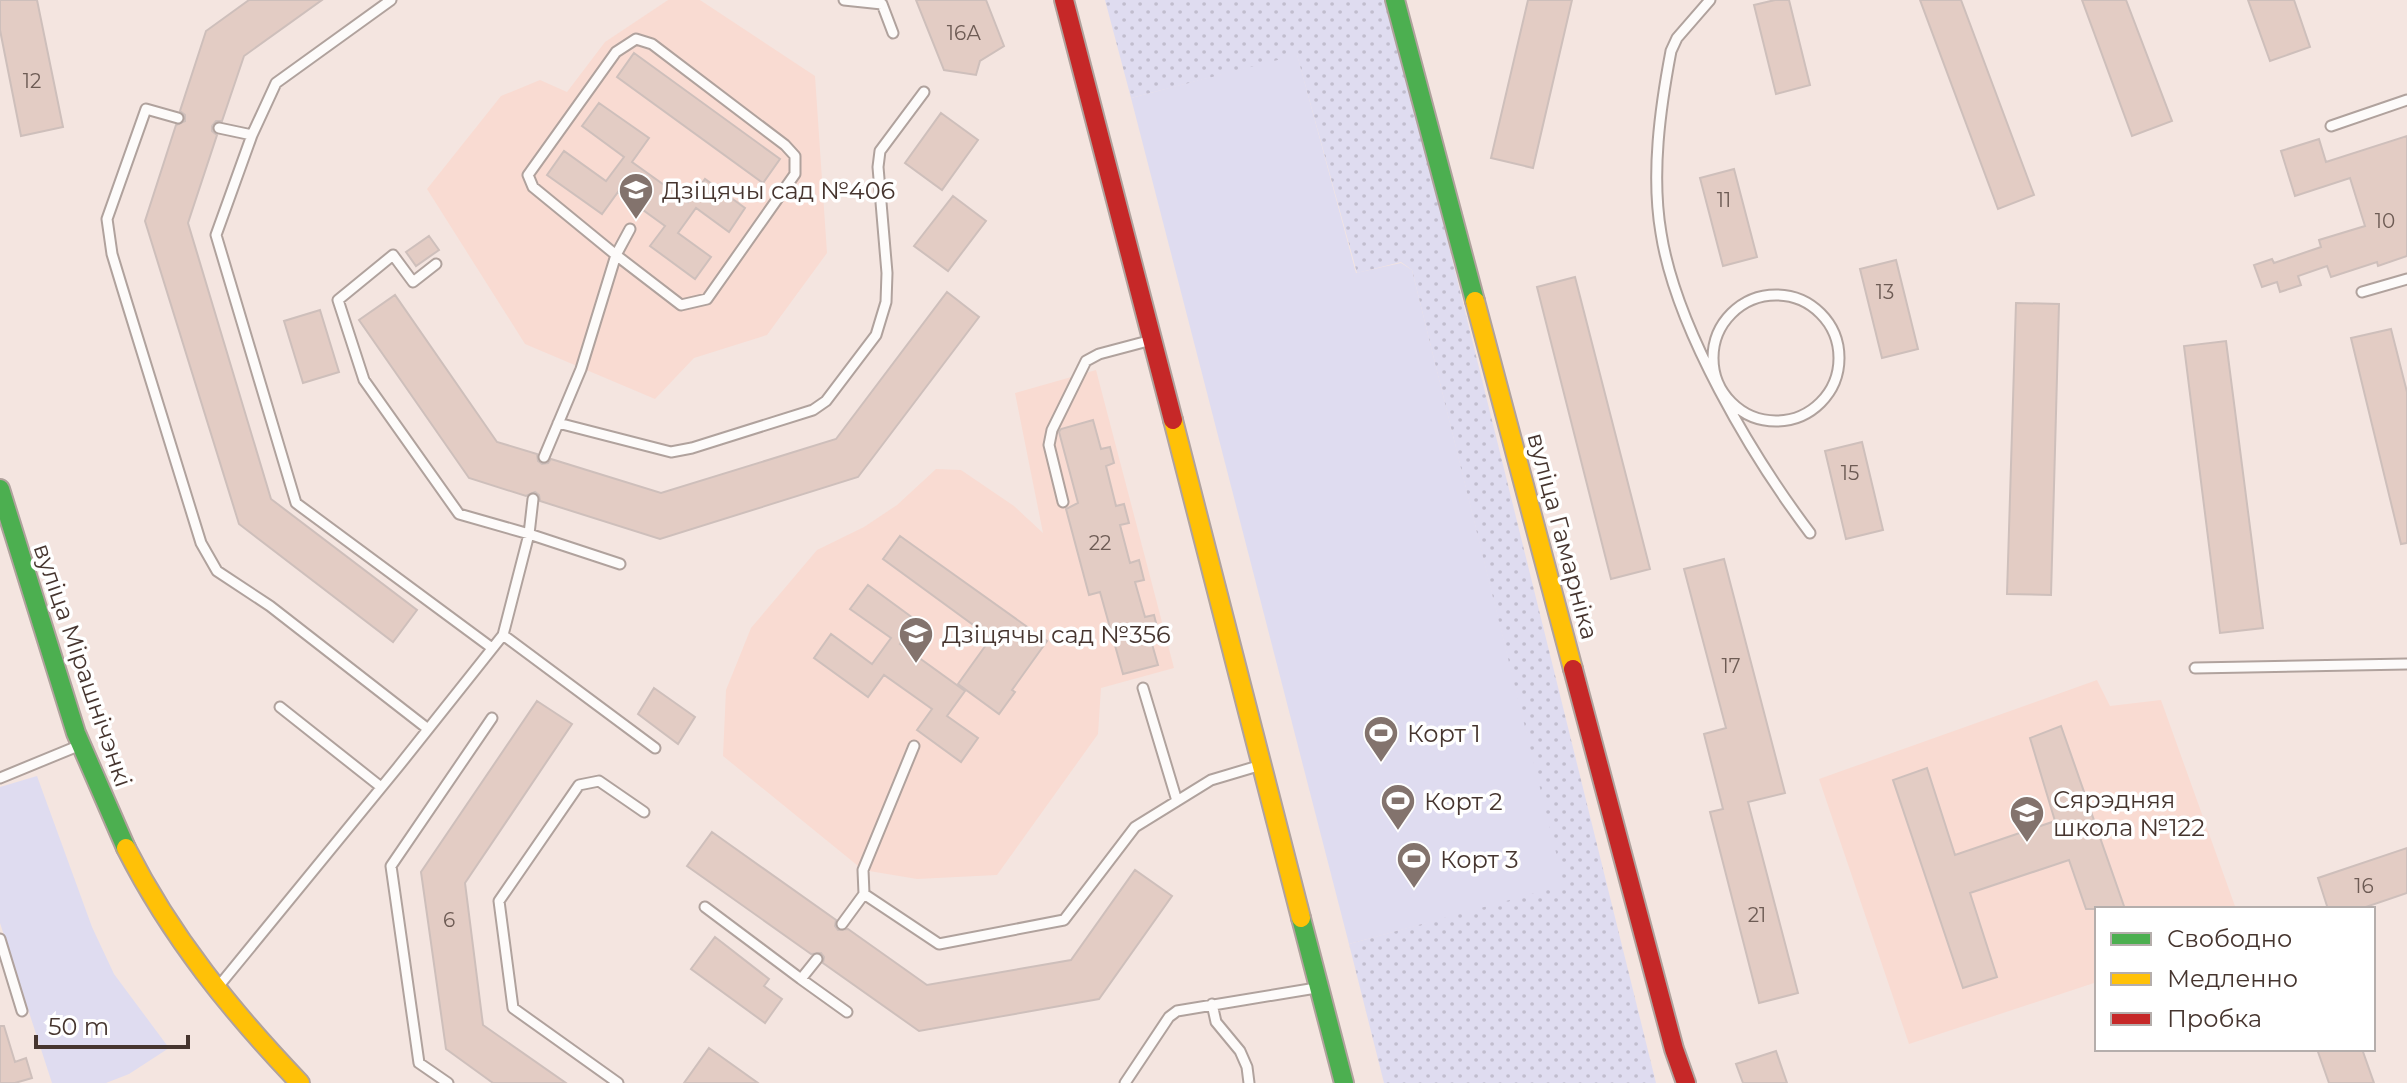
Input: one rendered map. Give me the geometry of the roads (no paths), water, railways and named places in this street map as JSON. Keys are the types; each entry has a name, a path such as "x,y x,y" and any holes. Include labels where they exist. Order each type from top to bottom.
{"main road":[{"path":"1064,0 1344,1083"},
{"name":"вуліца Гамарніка","path":"1395,0 1674,1049 1686,1083"},
{"name":"вуліца Мірашнічэнкі","path":"0,489 81,744 138,871 174,933 216,989 269,1052 300,1083"},
{"path":"1328,1021 1333,1083"}],"lane":[{"path":"391,0 276,83 252,135 216,235 296,503 492,648"},
{"path":"844,0 882,4 893,33"},
{"path":"1710,0 1677,38 1671,51 1657,167 1661,235 1673,282 1720,390 1791,508 1810,533"},
{"path":"636,39 652,44 785,145 795,156 795,174 707,299 681,305 616,255 533,187 528,175 616,52 636,39"},
{"path":"558,423 671,452 813,410 826,401 876,335 886,302 887,273 878,167 880,151 924,92"},
{"path":"2331,126 2407,100"},
{"path":"178,118 146,109 107,219 115,265 201,543 217,571 270,606 428,729"},
{"path":"219,128 252,135"},
{"path":"544,457 581,369 616,255 630,229"},
{"path":"436,264 413,282 393,255 338,300 364,380 459,514 620,564"},
{"path":"2362,292 2407,279"},
{"path":"1772,295 1801,300 1817,310 1830,325 1838,344 1836,374 1823,400 1808,413 1789,420 1769,421 1750,416 1733,405 1720,390 1714,371 1713,351 1718,332 1729,316 1744,303 1772,295"},
{"path":"1063,502 1049,445 1052,430 1086,361 1099,354 1151,340"},
{"path":"216,989 503,635 529,534 533,499"},
{"path":"503,635 655,748"},
{"path":"2195,668 2407,664"},
{"path":"1143,688 1177,801"},
{"path":"280,707 381,787"},
{"path":"448,1083 419,1063 391,866 492,718"},
{"path":"0,778 81,744"},
{"path":"842,924 864,894 863,870 914,746"},
{"path":"864,894 939,944 1064,920 1135,827 1211,780 1261,765"},
{"path":"618,1083 513,1008 499,901 579,785 599,781 644,812"},
{"path":"705,907 847,1012"},
{"path":"0,939 4,971 22,1011"},
{"path":"801,979 817,959"},
{"path":"1125,1083 1169,1017 1177,1011 1320,988"},
{"path":"1212,1004 1216,1022 1240,1051 1247,1067 1249,1083"}],"place":[{"name":"Дзіцячы сад №406","path":"636,221"},
{"name":"Дзіцячы сад №356","path":"916,665"},
{"name":"Корт 1","path":"1381,764"},
{"name":"Корт 2","path":"1398,832"},
{"name":"Сярэдняя школа №122","path":"2027,844"},
{"name":"Корт 3","path":"1414,890"}]}
